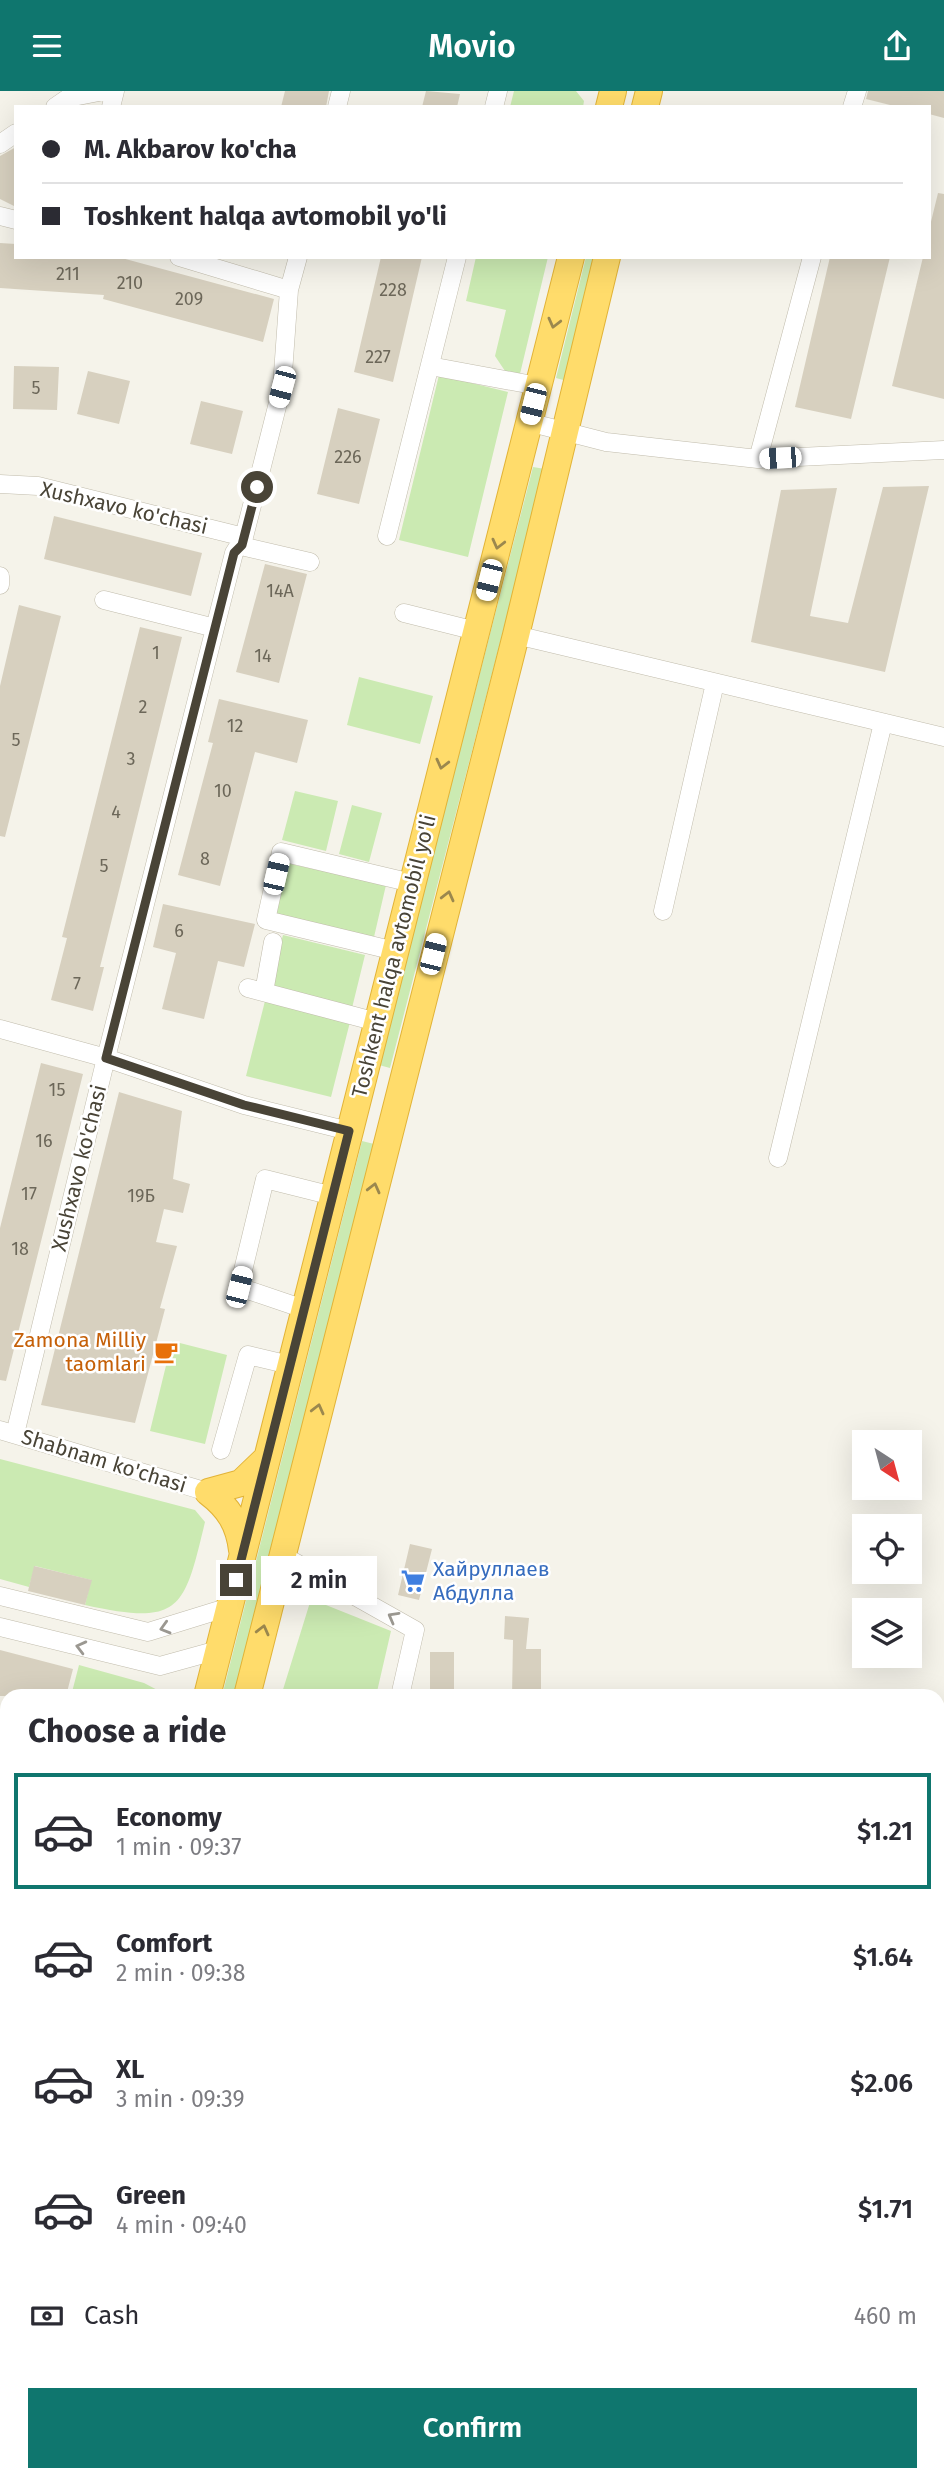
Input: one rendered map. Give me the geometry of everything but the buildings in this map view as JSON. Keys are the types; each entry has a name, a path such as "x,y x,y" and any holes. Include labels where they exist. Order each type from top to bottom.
{"highway":[{"name":"Toshkent halqa avtomobil yo'li","path":"209,1689 570,259"},
{"name":"Toshkent halqa avtomobil yo'li","path":"249,1689 392,1114 516,635 606,259"},
{"path":"356,1105 392,1114"},
{"path":"243,1553 240,1534 233,1517 208,1492 241,1483 267,1458"}],"street":[{"path":"58,105 68,98 104,91"},
{"path":"186,259 289,290"},
{"path":"297,259 289,290 282,387 243,541 310,562"},
{"path":"387,536 457,259"},
{"path":"758,459 811,259"},
{"path":"430,366 538,386"},
{"path":"528,422 606,442 758,459 944,450"},
{"name":"Xushxavo ko'chasi","path":"0,484 38,486 243,541 234,553 8,1432"},
{"path":"0,576 0,585"},
{"path":"104,600 215,628"},
{"path":"404,613 476,631"},
{"path":"516,635 944,737"},
{"path":"663,911 715,683"},
{"path":"778,1158 883,723"},
{"path":"395,951 266,920 281,852 412,883"},
{"path":"272,942 256,990 377,1022"},
{"path":"0,1028 106,1058 244,1105 349,1131"},
{"path":"304,1309 239,1287 265,1179 333,1196"},
{"path":"221,1450 248,1355 290,1365"},
{"name":"Shabnam ko'chasi","path":"8,1432 208,1492"},
{"path":"282,1555 415,1630 402,1689"},
{"path":"0,1596 149,1632 229,1607"},
{"path":"0,1627 160,1666 218,1650"}],"green space":[{"path":"514,91 576,91 584,101 583,105 510,105"},
{"path":"476,259 548,259 519,378 505,371 495,356 506,310 466,301"},
{"path":"586,259 598,259 567,381 556,378"},
{"path":"439,375 508,392 468,557 399,540"},
{"path":"533,467 545,469 390,1068 379,1065"},
{"path":"359,677 433,696 420,744 347,725"},
{"path":"295,791 338,801 326,851 282,840"},
{"path":"352,805 382,813 369,862 339,854"},
{"path":"286,863 386,885 374,937 274,915"},
{"path":"283,935 365,955 352,1008 269,987"},
{"path":"265,1001 350,1022 331,1097 246,1076"},
{"path":"362,1141 374,1144 236,1689 224,1689"},
{"path":"172,1341 227,1355 205,1444 150,1431"},
{"path":"0,1459 195,1510 205,1522 191,1575 183,1592 173,1604 160,1611 141,1613 85,1605 91,1580 35,1566 29,1587 0,1579"},
{"path":"311,1599 391,1631 378,1689 283,1689"},
{"path":"79,1665 144,1683 156,1689 73,1689"}],"place":[{"name":"Zamona Milliy taomlari","path":"166,1352"},
{"name":"Хайруллаев Абдулла","path":"413,1581"}],"route":[{"path":"236,1580 349,1131 244,1105 106,1058 234,553 242,545 257,487"}]}
